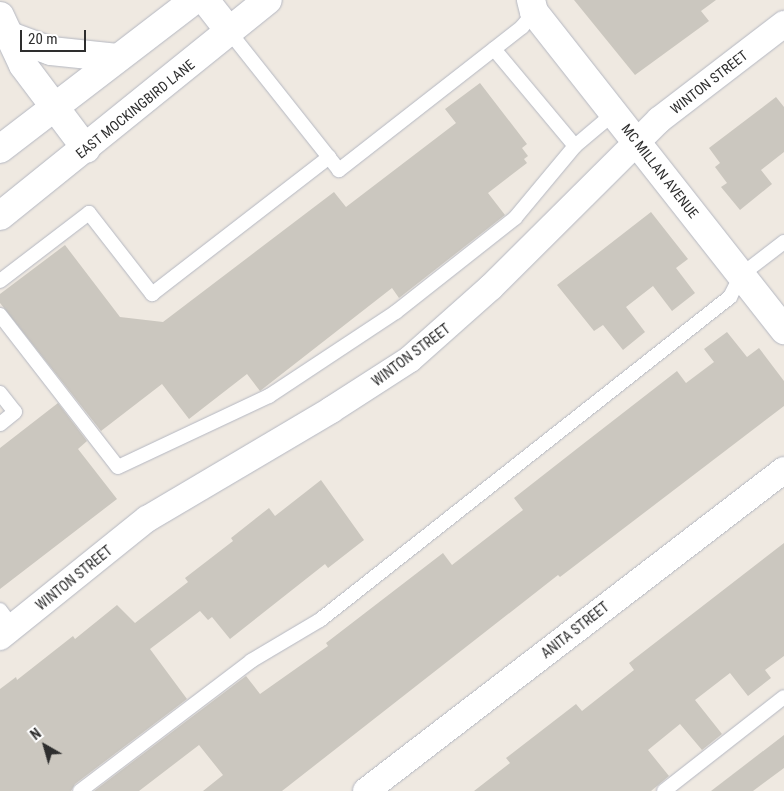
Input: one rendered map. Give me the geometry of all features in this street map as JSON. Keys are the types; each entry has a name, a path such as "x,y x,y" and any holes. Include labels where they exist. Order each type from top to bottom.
{"main road":[{"path":"0,149 194,0"},
{"path":"205,0 229,31"},
{"name":"EAST MOCKINGBIRD LANE","path":"0,216 86,149 268,0"},
{"name":"MC MILLAN AVENUE","path":"529,4 784,330"},
{"path":"3,27 51,51 118,58"},
{"path":"3,27 53,108 86,149"}],"street":[{"name":"WINTON STREET","path":"4,624 147,519 331,410 410,359 491,288 659,120 784,24"},
{"name":"ANITA STREET","path":"366,791 784,470"}],"lane":[{"path":"229,31 339,170 522,27 529,4"},
{"path":"494,49 575,146"},
{"path":"0,316 118,467 269,396 396,312 516,218 575,146 614,114"},
{"path":"0,281 89,213 152,294 329,157"},
{"path":"80,791 251,660 320,620 730,298 741,275 784,242"},
{"path":"0,393 15,412 0,424"},
{"path":"664,791 784,697"}],"building":[{"path":"574,0 716,0 701,11 709,21 635,75"},
{"path":"480,83 527,144 522,148 528,156 524,159 527,163 488,193 505,215 399,298 392,288 260,391 247,374 189,419 162,384 101,431 0,303 0,294 65,245 120,317 163,322 334,192 346,207 456,123 445,109"},
{"path":"776,97 784,107 784,152 761,170 772,184 740,210 721,187 727,183 715,167 720,163 709,148"},
{"path":"651,212 688,259 676,268 695,293 672,311 653,286 626,307 645,332 623,350 603,325 594,331 557,285"},
{"path":"727,332 747,357 759,348 784,381 784,406 560,577 558,575 282,791 203,791 223,775 199,745 139,791 94,791 246,676 260,694 328,646 326,643 443,553 452,565 523,510 514,498 677,371 686,383 714,362 704,349"},
{"path":"58,403 87,441 78,449 117,499 0,589 0,448"},
{"path":"321,480 364,540 328,568 325,564 230,639 212,617 208,620 200,611 150,649 187,699 75,784 71,791 0,791 0,689 16,677 17,680 73,636 75,639 117,605 135,623 188,582 185,578 233,541 231,538 269,508 275,516"},
{"path":"784,543 784,656 765,670 771,678 748,696 730,673 695,700 722,734 702,750 680,724 648,750 669,776 651,791 474,791 510,763 506,758 576,704 582,711 634,670 629,663"},
{"path":"784,735 784,768 753,791 711,791"}]}
